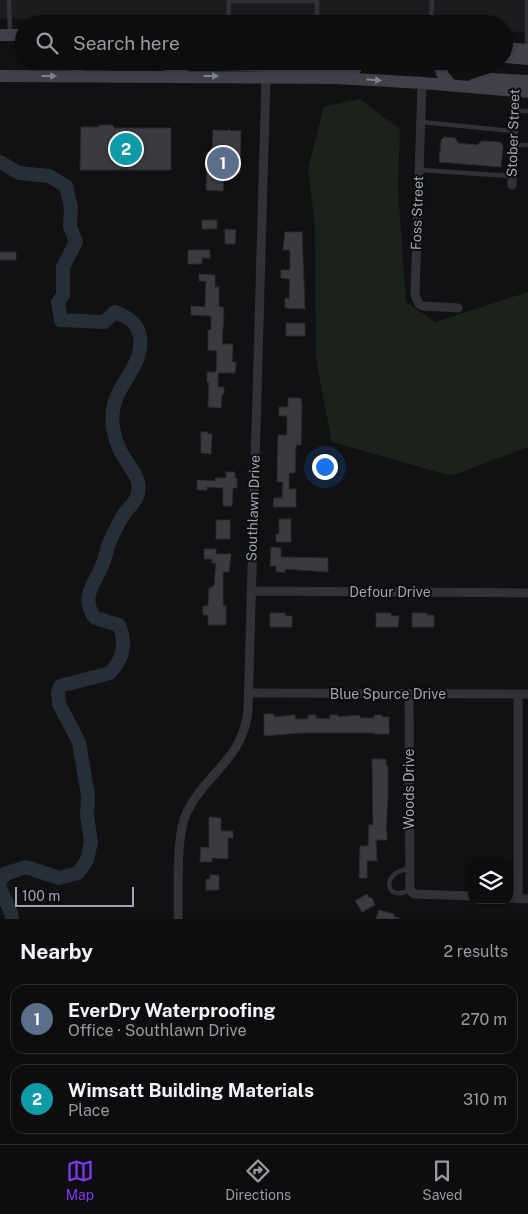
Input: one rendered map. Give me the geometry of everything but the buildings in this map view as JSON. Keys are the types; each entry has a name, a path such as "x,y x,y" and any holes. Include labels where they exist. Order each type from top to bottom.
{"main road":[{"path":"513,50 528,54"},
{"path":"513,56 528,54"},
{"path":"77,70 80,76"},
{"path":"166,76 176,70"},
{"path":"440,70 451,85"},
{"path":"0,76 266,76 337,78 468,87 519,84 528,92"}],"street":[{"name":"Southlawn Drive","path":"178,919 180,838 184,820 194,800 237,747 247,723 266,76"},
{"name":"Foss Street","path":"422,83 416,300 423,306 458,308"},
{"name":"Stober Street","path":"512,180 514,111 519,84"},
{"name":"Defour Drive","path":"251,591 528,593"},
{"name":"Blue Spurce Drive","path":"249,694 528,694"},
{"name":"Woods Drive","path":"409,694 409,887"},
{"path":"518,694 514,898 528,899"},
{"path":"409,887 414,894 468,896"}],"lane":[{"path":"5,35 9,0"},
{"path":"431,15 432,0"},
{"path":"527,0 528,54"},
{"path":"228,15 229,1 317,1 317,15"},
{"path":"514,111 528,111"},
{"path":"421,122 514,131"},
{"path":"513,144 528,145"},
{"path":"419,170 512,180"},
{"path":"409,869 394,876 388,884 391,890 398,893 409,887"}],"shaded area":[{"path":"0,0 528,0 528,32 513,31 513,15 15,15 15,19 0,19"},
{"path":"360,99 400,130 398,189 406,302 435,322 528,292 528,447 451,476 332,442 316,359 315,226 308,168 324,106"}],"waterway":[{"path":"0,162 19,173 49,176 66,186 71,207 70,226 76,242 63,267 63,295 58,302 61,320 104,322 115,312 128,318 135,324 140,337 138,357 115,401 112,419 117,444 134,472 139,485 138,492 136,499 124,514 115,531 99,573 92,585 89,597 89,604 95,618 119,625 123,639 121,657 110,673 60,686 58,694 59,704 79,742 88,796 87,816 91,842 87,860 78,873 59,878 26,867 5,874 0,882"},
{"path":"0,886 12,919"}],"place":[{"name":"Wimsatt Building Materials","path":"126,149"},
{"name":"EverDry Waterproofing","path":"223,163"}]}
